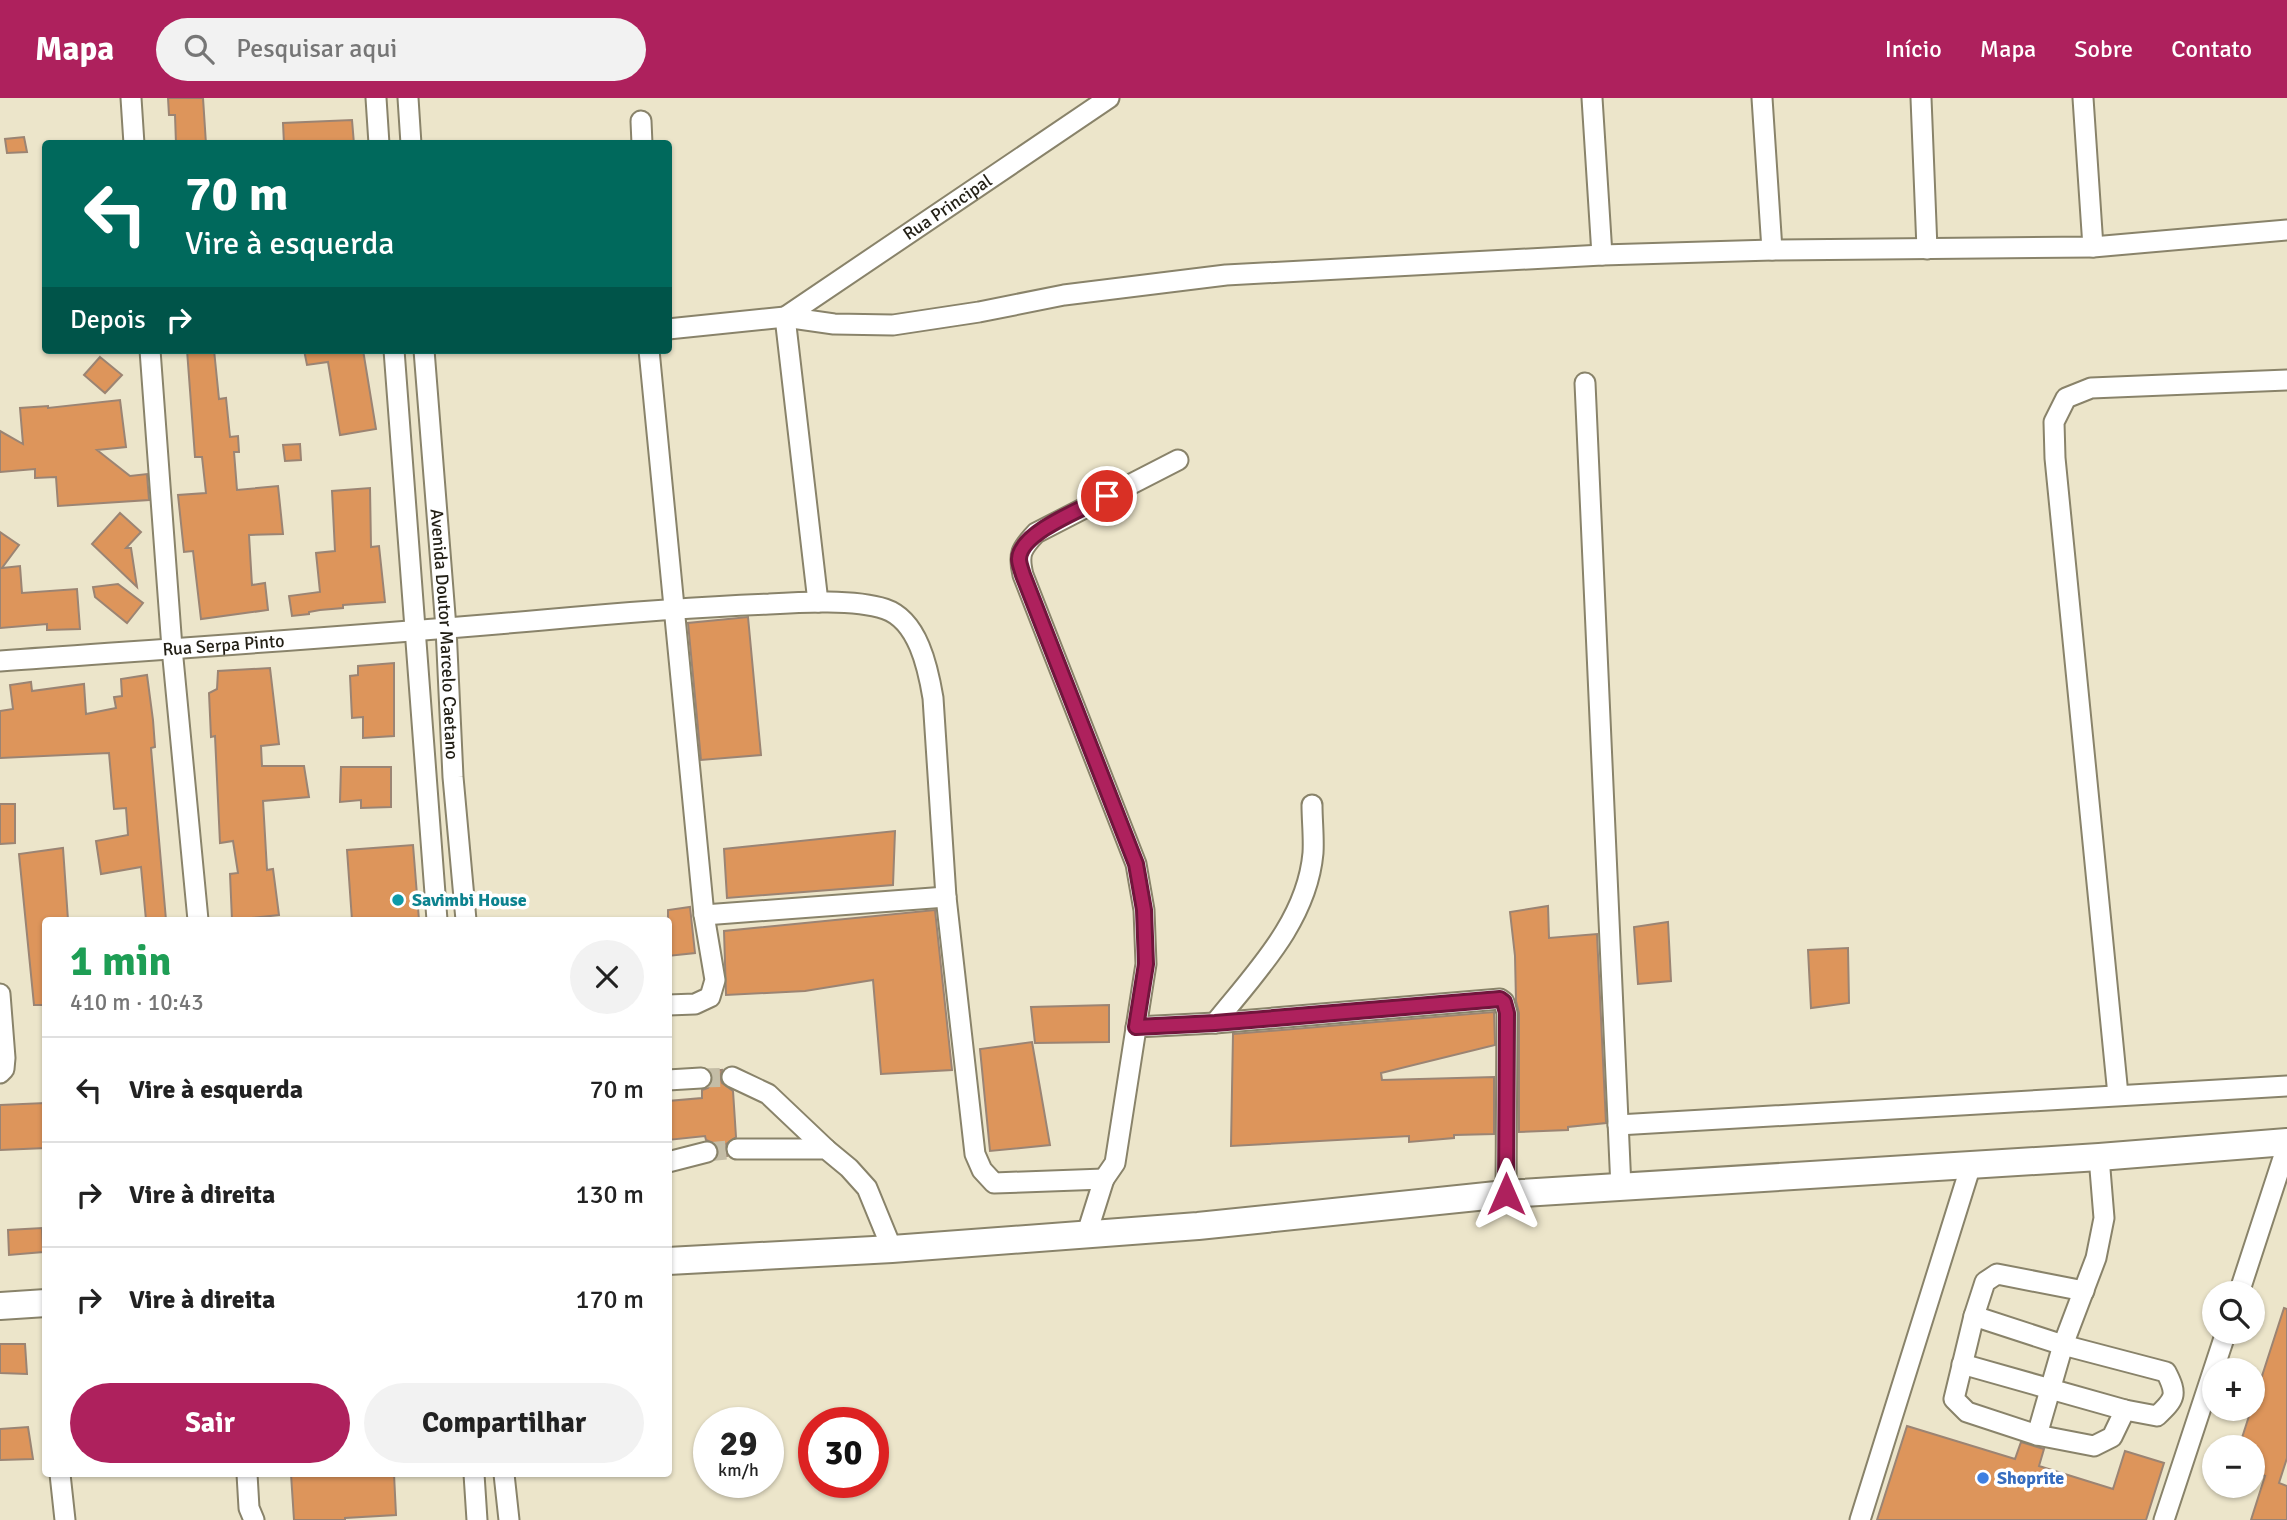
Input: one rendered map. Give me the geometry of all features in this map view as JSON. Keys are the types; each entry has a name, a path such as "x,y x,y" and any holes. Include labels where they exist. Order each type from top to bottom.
{"main road":[{"path":"672,1261 892,1250 1198,1226 1506,1194 2287,1144"},
{"path":"0,1306 42,1303"}],"street":[{"path":"131,98 134,140"},
{"path":"376,98 379,140"},
{"path":"408,98 411,140"},
{"name":"Rua Principal","path":"785,317 1108,98"},
{"path":"1592,98 1602,255"},
{"path":"1762,98 1772,250"},
{"path":"1921,98 1927,249"},
{"path":"2083,98 2093,247"},
{"path":"641,121 642,140"},
{"path":"672,329 785,317 834,324 892,325 979,312 1064,295 1226,275 1602,255 1772,250 2093,247 2287,230"},
{"path":"785,317 818,602"},
{"path":"150,354 172,648 198,917"},
{"name":"Avenida Doutor Marcelo Caetano","path":"394,354 437,917"},
{"name":"Avenida Doutor Marcelo Caetano","path":"424,354 446,628 453,778 466,917"},
{"path":"649,354 704,915 715,980 710,997 695,1004 672,1005"},
{"path":"2118,1095 2055,458 2054,422 2066,398 2091,388 2287,380"},
{"path":"1585,383 1621,1188"},
{"path":"1087,1233 1104,1179 1115,1163 1146,964 1144,910 1136,864 1023,575 1019,558 1024,545 1036,533 1178,460"},
{"name":"Rua Serpa Pinto","path":"0,661 415,631 676,608 818,602 886,609 902,621 922,648 929,671 946,897 975,1154 982,1170 994,1183 1104,1179"},
{"path":"1215,1023 1278,945 1304,892 1313,854 1312,805"},
{"path":"704,915 946,897"},
{"path":"0,994 5,1058 4,1069 0,1073"},
{"path":"1136,1027 1500,999 1504,1002 1507,1013 1506,1194"},
{"path":"732,1077 768,1094 849,1168 867,1188 892,1250"},
{"path":"672,1080 701,1078"},
{"path":"1618,1125 2287,1086"},
{"path":"2243,1281 2287,1144"},
{"path":"737,1149 826,1149"},
{"path":"672,1161 706,1152"},
{"path":"2037,1435 2063,1345 2096,1258 2104,1218 2099,1157"},
{"path":"1860,1520 1971,1165"},
{"path":"2084,1291 1997,1274 1985,1282 1954,1399 1967,1412 2037,1435 2094,1446 2112,1437 2125,1410"},
{"path":"1962,1364 2125,1410 2157,1416 2172,1402 2174,1388 2166,1372 2063,1345 1974,1316"},
{"path":"2164,1520 2222,1344"},
{"path":"61,1477 65,1520"},
{"path":"247,1477 249,1508 254,1520"},
{"path":"474,1477 477,1520"},
{"path":"504,1477 509,1520"}],"building":[{"path":"168,98 203,98 206,140 176,140 175,115 169,115"},
{"path":"352,120 354,140 284,140 283,123"},
{"path":"24,137 27,152 7,153 5,139"},
{"path":"187,354 214,354 219,399 226,398 230,437 238,436 239,452 234,452 237,490 278,486 283,534 249,535 252,585 265,583 268,610 201,619 193,551 184,552 178,495 206,493 202,457 195,457"},
{"path":"305,354 364,354 376,429 340,435 328,362 307,365"},
{"path":"100,357 122,375 105,393 84,375"},
{"path":"120,400 126,447 97,450 130,476 147,474 149,500 58,506 56,477 35,478 35,469 0,472 0,431 23,444 20,408 48,408"},
{"path":"300,444 301,460 285,461 283,445"},
{"path":"370,488 371,547 379,546 385,602 343,605 343,608 292,616 289,596 320,592 316,553 335,551 332,491"},
{"path":"120,513 141,532 126,548 131,548 137,587 92,544"},
{"path":"0,532 19,545 2,568 20,566 22,593 77,589 80,629 47,630 47,624 0,628"},
{"path":"118,584 143,603 127,623 95,597 93,587"},
{"path":"748,617 761,755 701,760 688,623"},
{"path":"394,663 394,736 363,738 363,717 352,718 350,676 358,675 358,666"},
{"path":"270,668 279,744 261,746 262,766 304,766 309,797 263,801 267,870 273,869 279,915 232,917 230,874 238,873 233,841 220,843 215,736 211,737 209,693 217,689 218,671"},
{"path":"147,675 153,720 155,747 151,748 166,917 146,917 141,867 101,874 96,841 128,835 126,808 114,809 109,753 0,758 0,711 13,709 10,685 31,682 32,691 84,684 86,714 116,708 114,697 122,696 121,679"},
{"path":"341,767 391,767 391,807 361,808 361,800 340,802"},
{"path":"0,804 15,804 15,843 0,844"},
{"path":"895,831 893,885 727,898 724,849"},
{"path":"413,845 419,917 352,917 347,850"},
{"path":"63,848 68,917 42,917 42,1005 34,1005 19,854"},
{"path":"1548,906 1549,938 1597,934 1606,1123 1568,1127 1568,1130 1519,1132 1519,1013 1510,912"},
{"path":"690,907 695,953 672,956 672,917 668,917 668,910"},
{"path":"935,910 952,1070 881,1074 873,980 805,991 726,995 724,931"},
{"path":"1668,922 1671,981 1638,984 1634,927"},
{"path":"1848,948 1849,1003 1811,1008 1808,950"},
{"path":"1109,1005 1109,1042 1035,1043 1031,1007"},
{"path":"1494,1012 1495,1045 1381,1073 1382,1080 1494,1077 1494,1134 1454,1135 1454,1138 1409,1142 1409,1136 1231,1146 1233,1034"},
{"path":"1032,1042 1050,1145 990,1151 980,1049"},
{"path":"722,1070 722,1083 733,1091 736,1137 726,1144 727,1156 718,1157 716,1144 706,1140 705,1136 672,1140 672,1101 702,1098 702,1090 712,1083 711,1071"},
{"path":"42,1103 42,1148 0,1150 0,1105"},
{"path":"42,1228 42,1252 9,1255 8,1230"},
{"path":"2284,1308 2287,1309 2287,1458 2279,1483 2287,1486 2287,1520 2251,1520 2258,1498 2265,1498 2265,1435 2243,1435 2247,1421 2265,1421 2265,1367"},
{"path":"0,1344 25,1344 27,1374 0,1373"},
{"name":"Shoprite","path":"1907,1426 2015,1459 2021,1442 2044,1449 2039,1466 2113,1489 2125,1451 2164,1463 2146,1520 1877,1520"},
{"path":"28,1427 33,1459 0,1460 0,1429"},
{"path":"291,1477 394,1477 396,1515 345,1520 294,1520"}],"tunnel":[{"path":"701,1078 732,1077"},
{"path":"707,1152 737,1149"}],"place":[{"name":"Savimbi House","path":"398,900"},
{"name":"Shoprite","path":"1983,1478"}],"route":[{"path":"1107,496 1036,533 1024,545 1019,558 1023,575 1136,864 1144,910 1146,964 1136,1027 1500,999 1504,1002 1507,1013 1506,1194"}]}
